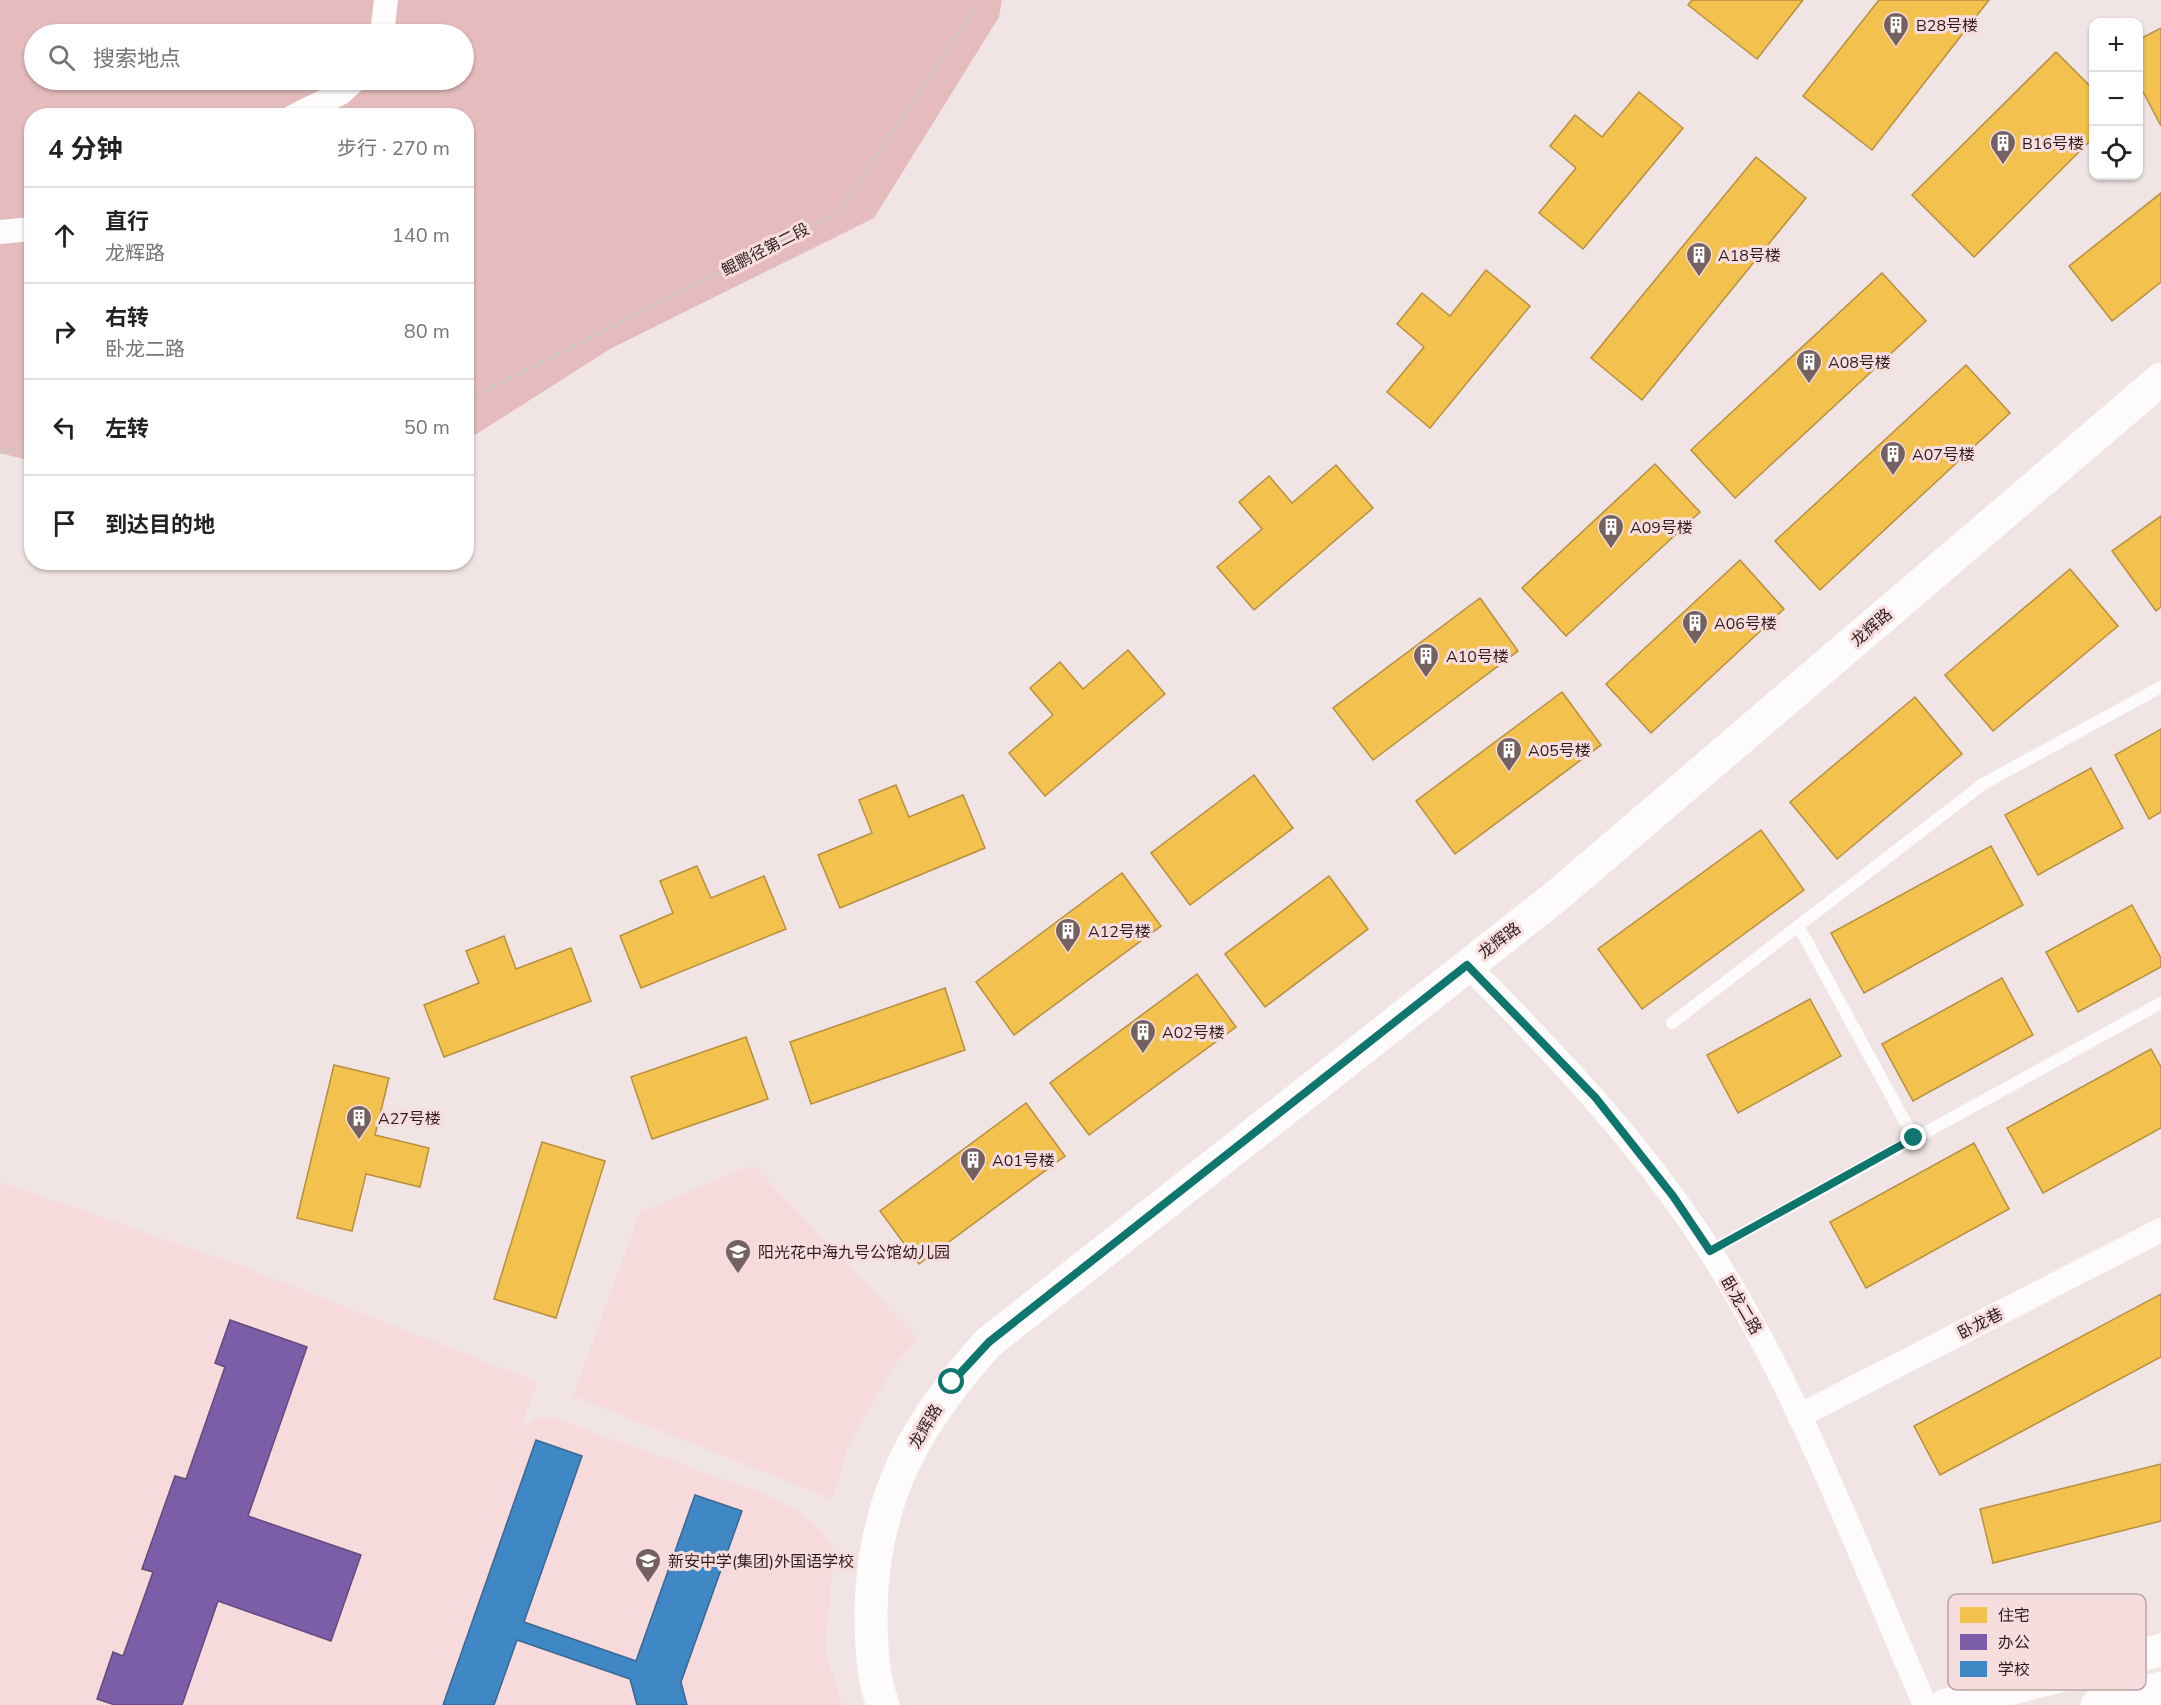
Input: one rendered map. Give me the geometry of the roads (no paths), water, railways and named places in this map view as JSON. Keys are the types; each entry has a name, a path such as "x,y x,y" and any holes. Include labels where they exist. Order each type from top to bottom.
{"street":[{"path":"383,24 386,0"},
{"path":"310,108 343,90"},
{"path":"0,232 24,230"},
{"name":"龙辉路","path":"883,1705 878,1691 871,1637 872,1582 880,1528 897,1476 921,1428 952,1382 989,1342 1554,898 2161,379"},
{"name":"卧龙二路","path":"1467,965 1595,1097 1661,1179 1710,1251 1756,1331 1799,1416 1925,1705"},
{"name":"卧龙巷","path":"1799,1416 2161,1230"},
{"path":"2146,1654 2161,1650"},
{"path":"2097,1705 2161,1688"},
{"path":"1946,1705 2005,1690"}],"lane":[{"path":"1672,1023 1983,784 2161,687"},
{"path":"1799,927 1914,1138"},
{"path":"1710,1251 2161,1003"}],"place":[{"name":"B28号楼","path":"1896,48"},
{"name":"B16号楼","path":"2003,166"},
{"name":"A18号楼","path":"1699,278"},
{"name":"A08号楼","path":"1809,385"},
{"name":"A07号楼","path":"1893,477"},
{"name":"A09号楼","path":"1611,550"},
{"name":"A06号楼","path":"1695,646"},
{"name":"A10号楼","path":"1426,679"},
{"name":"A05号楼","path":"1509,773"},
{"name":"A12号楼","path":"1068,954"},
{"name":"A02号楼","path":"1143,1055"},
{"name":"A27号楼","path":"359,1141"},
{"name":"A01号楼","path":"973,1183"},
{"name":"阳光花中海九号公馆幼儿园","path":"738,1275"},
{"name":"新安中学(集团)外国语学校","path":"648,1584"}]}
